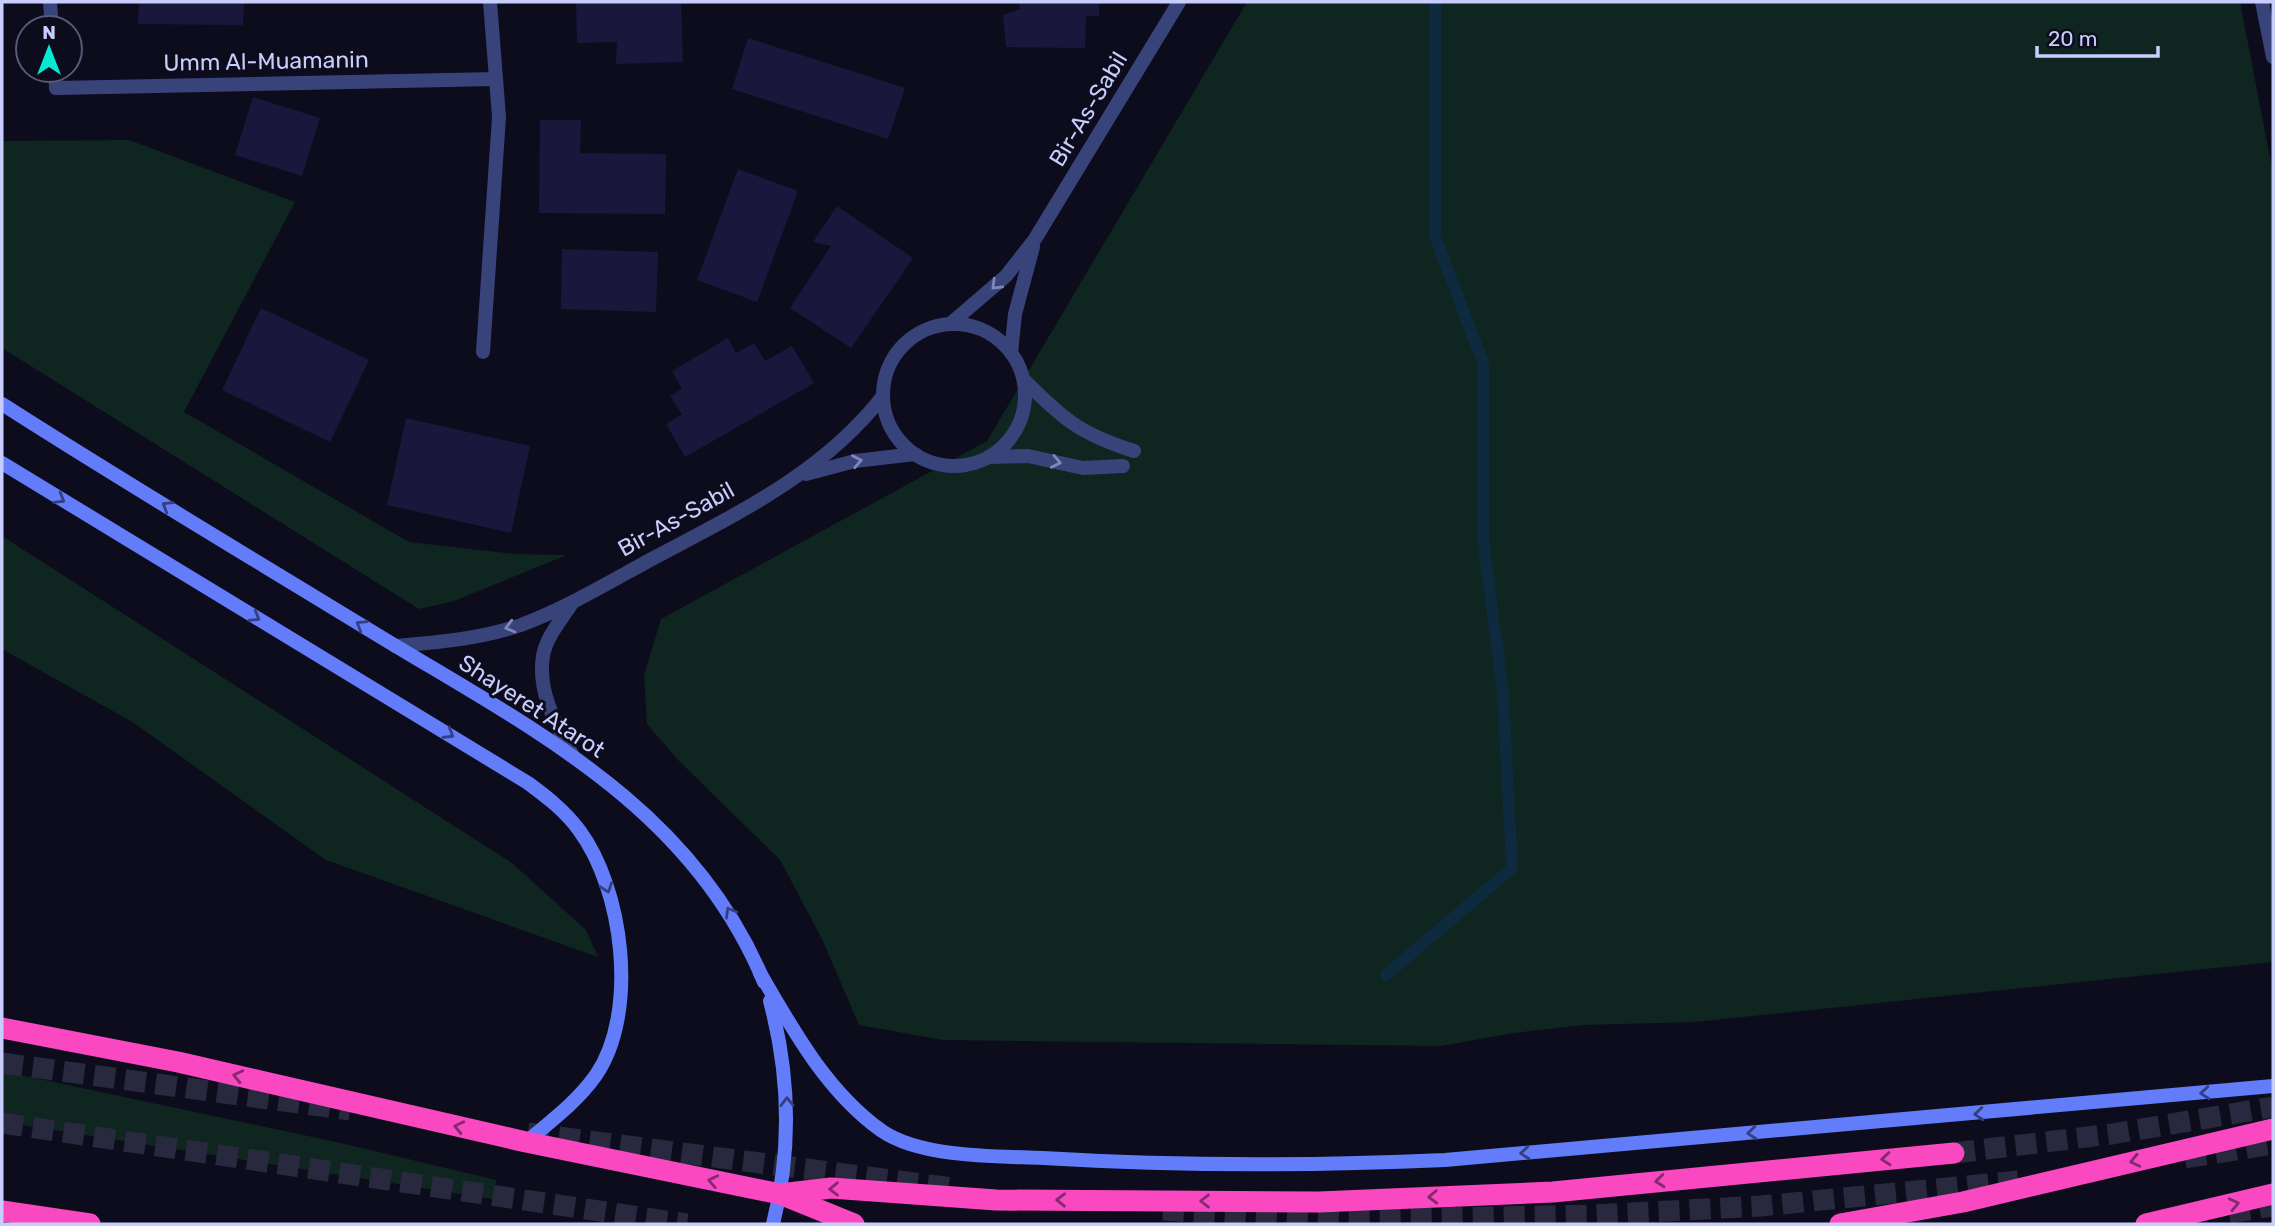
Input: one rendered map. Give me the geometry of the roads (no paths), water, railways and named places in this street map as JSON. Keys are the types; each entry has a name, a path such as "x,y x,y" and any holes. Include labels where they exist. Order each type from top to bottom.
{"highway":[{"path":"2,1028 178,1062 526,1142 780,1194 854,1224"},
{"path":"1840,1224 1963,1202 2273,1129"},
{"path":"780,1194 831,1188 996,1200 1319,1202 1553,1192 1954,1153"},
{"path":"2146,1224 2273,1194"},
{"path":"2,1211 90,1224"}],"main road":[{"name":"Shayeret Atarot","path":"2,404 573,756 626,796 691,859 722,899 747,941 760,973 780,1039 788,1094 788,1132 773,1224"},
{"path":"2,463 528,783 562,809 580,831 598,861 619,937 622,976 619,1013 596,1074 563,1111 526,1142"},
{"path":"760,973 806,1051 859,1112 884,1132 918,1146 981,1155 1196,1163 1349,1164 1445,1160 2273,1086"}],"street":[{"path":"483,352 499,117 490,2"},
{"name":"Bir-As-Sabil","path":"950,324 1006,276 1035,239 1179,2"},
{"path":"2262,2 2273,57"},
{"name":"Umm Al-Muamanin","path":"56,84 56,88 496,79"},
{"name":"Bir-As-Sabil","path":"1011,353 1015,314 1035,239"},
{"path":"990,457 1012,437 1019,424 1026,394 1024,380 1011,353 995,336 973,326 950,324 932,327 902,346 884,378 883,396 891,429 901,444 933,463 952,466 990,457 1028,456 1083,468 1123,466"},
{"path":"1024,380 1062,419 1102,441 1133,451"},
{"name":"Bir-As-Sabil","path":"395,646 462,640 520,625 573,601 801,475 850,434 883,396"},
{"name":"Bir-As-Sabil","path":"801,475 855,461 915,454"},
{"name":"Bir-As-Sabil","path":"573,601 552,634 543,656 544,686 551,714 573,756"}],"waterway":[{"path":"1386,975 1512,868 1503,693 1483,538 1483,363 1435,236 1435,2"}],"tunnel":[{"path":"2,1063 350,1110"},
{"path":"1954,1153 2112,1134 2273,1107"},
{"path":"2,1123 687,1224"},
{"path":"528,1133 954,1188"},
{"path":"2185,1158 2273,1144"},
{"path":"1163,1210 1343,1220 1593,1215 1761,1206 2018,1181"},
{"path":"2229,1213 2273,1206"}]}
